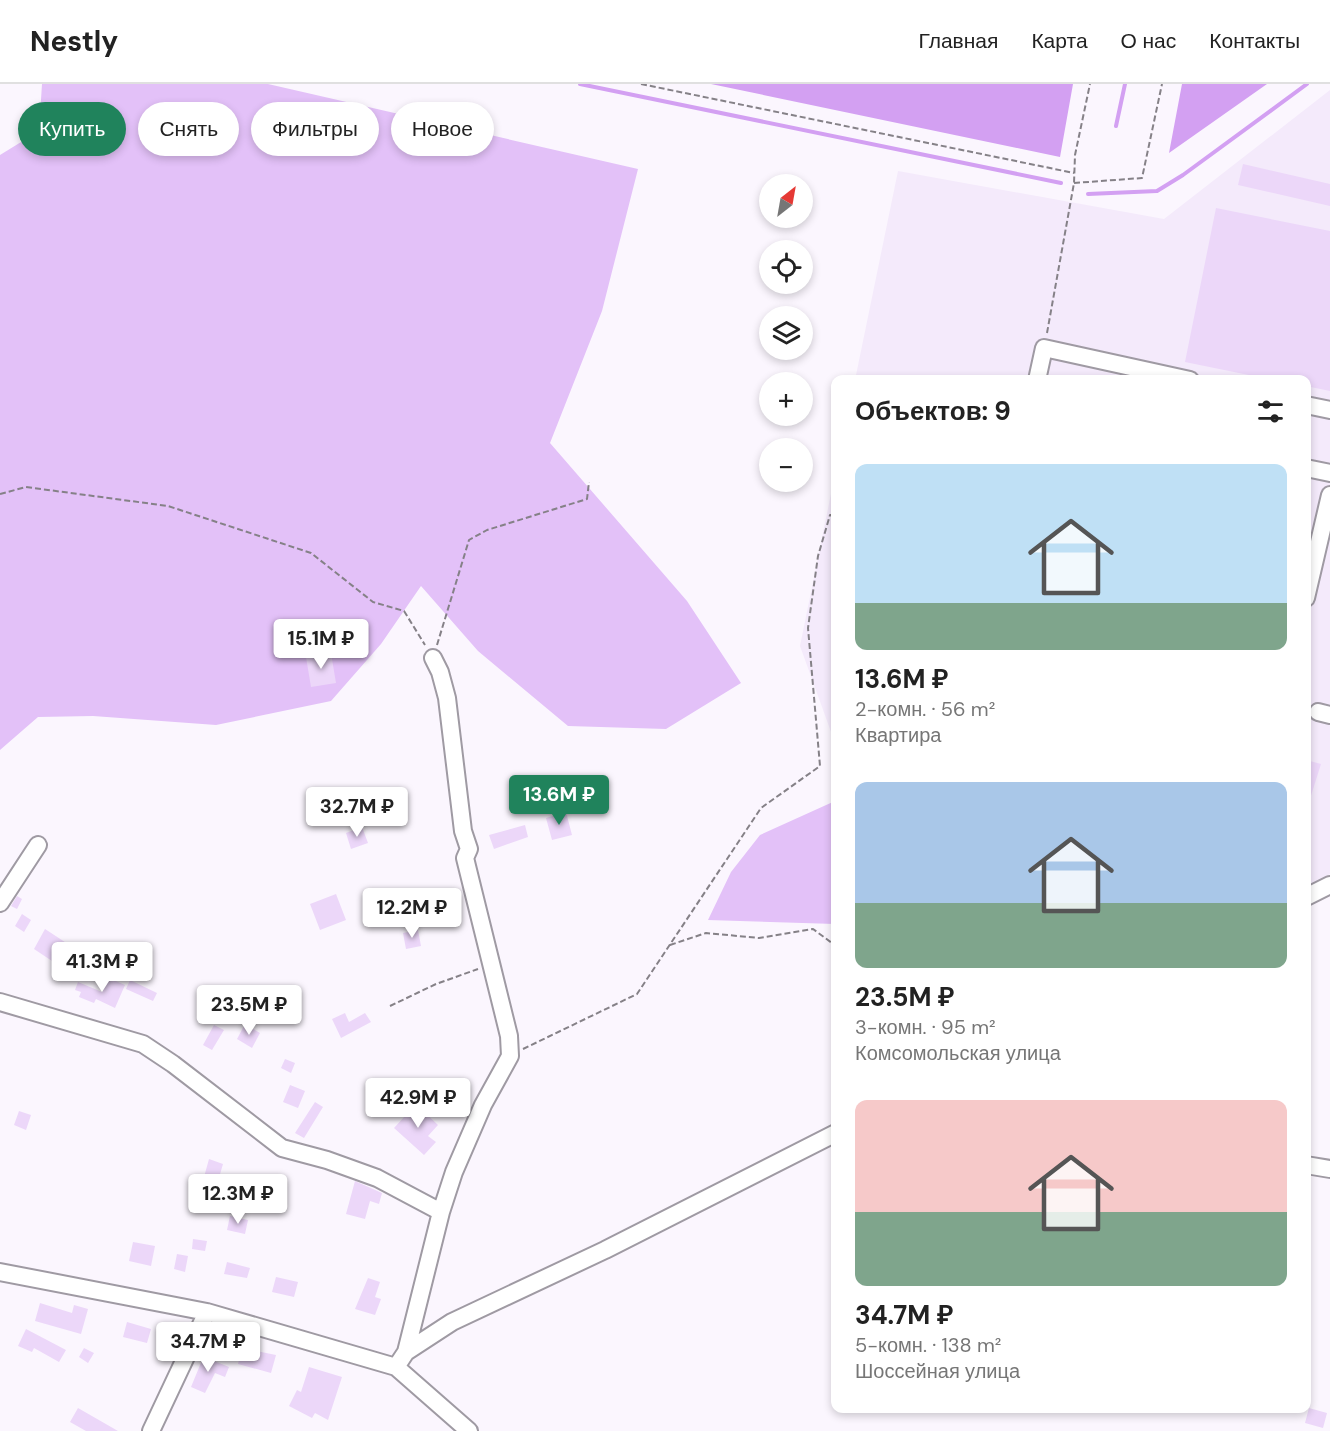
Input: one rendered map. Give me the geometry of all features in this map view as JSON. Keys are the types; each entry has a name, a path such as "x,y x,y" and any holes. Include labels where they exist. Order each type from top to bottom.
{"street":[{"path":"1038,375 1044,348 1167,375"},
{"path":"1311,406 1330,410"},
{"path":"1311,469 1330,473"},
{"path":"1311,556 1313,539 1330,495"},
{"path":"396,1367 406,1352 441,1212 454,1172 483,1105 510,1056 509,1036 465,858 469,849 463,831 447,698 440,672 433,658"},
{"path":"0,903 38,845"},
{"path":"1311,894 1330,885"},
{"path":"0,1002 143,1044 173,1064 282,1148 327,1160 377,1178 441,1212"},
{"path":"406,1352 452,1322 605,1250 831,1136"},
{"path":"1311,1166 1330,1169"},
{"path":"0,1272 207,1312 396,1367 469,1431"},
{"path":"151,1431 207,1312"}],"path":[{"path":"641,84 1074,173"},
{"path":"1044,348 1074,183 1075,155 1090,84"},
{"path":"1074,183 1142,178 1162,84"},
{"path":"433,658 469,540 486,530 587,500 589,482"},
{"path":"0,494 26,487 168,506 311,553 372,602 404,611 433,658"},
{"path":"510,1056 637,994 761,808 820,766 808,628 818,556 831,515"},
{"path":"670,945 706,933 759,938 813,928 831,942"},
{"path":"390,1006 436,984 491,964"}],"shaded area":[{"path":"42,84 268,84 346,102 251,102 251,156 379,156 379,110 391,112 391,156 494,156 494,136 638,169 602,311 550,443 687,601 741,683 666,729 568,726 478,651 421,586 381,644 331,701 216,725 93,716 38,717 0,750 0,155 18,144 18,156 126,156 126,102 41,102"},
{"path":"711,84 1073,84 1060,157"},
{"path":"1182,84 1267,84 1169,153"},
{"path":"1330,90 1330,874 1311,884 1311,375 856,375 898,171 1164,219"},
{"path":"831,494 831,732 800,646"},
{"path":"831,803 831,924 708,920 731,872 760,835"}],"building":[{"path":"1243,164 1330,184 1330,206 1238,185"},
{"path":"1216,208 1330,231 1330,391 1311,387 1311,375 1249,375 1185,362"},
{"path":"331,653 336,683 311,687 306,657"},
{"path":"1311,761 1321,764 1311,796"},
{"path":"566,812 572,835 552,840 546,818"},
{"path":"525,825 528,837 494,849 489,835"},
{"path":"362,827 368,843 351,849 346,833"},
{"path":"336,894 346,920 320,930 310,904"},
{"path":"17,896 22,899 17,909 11,906"},
{"path":"22,914 31,920 24,932 15,926"},
{"path":"45,929 74,948 61,967 34,949"},
{"path":"418,930 421,946 406,949 403,933"},
{"path":"109,978 125,985 115,1008 96,999 94,1003 79,997 81,992 75,990 78,982 102,992"},
{"path":"130,980 157,993 153,1001 126,989"},
{"path":"345,1013 349,1022 365,1013 371,1022 341,1038 332,1019"},
{"path":"245,1024 260,1033 252,1048 237,1039"},
{"path":"214,1025 224,1030 212,1050 203,1045"},
{"path":"285,1059 295,1063 291,1073 281,1068"},
{"path":"290,1085 305,1091 298,1108 283,1102"},
{"path":"315,1102 323,1107 304,1138 295,1133"},
{"path":"416,1104 438,1125 428,1136 436,1142 424,1155 394,1128"},
{"path":"19,1111 31,1115 26,1130 14,1125"},
{"path":"209,1159 223,1164 218,1181 204,1177"},
{"path":"355,1181 382,1193 379,1204 370,1201 365,1219 346,1214"},
{"path":"230,1216 248,1220 245,1234 227,1230"},
{"path":"193,1239 207,1241 205,1251 192,1249"},
{"path":"133,1242 155,1246 151,1266 129,1261"},
{"path":"177,1254 188,1256 185,1272 174,1269"},
{"path":"227,1262 250,1268 247,1278 224,1274"},
{"path":"276,1277 298,1282 294,1297 272,1292"},
{"path":"368,1278 380,1282 375,1297 381,1299 375,1315 355,1309"},
{"path":"40,1303 72,1313 74,1305 88,1309 81,1334 35,1321"},
{"path":"127,1322 151,1329 147,1343 123,1337"},
{"path":"26,1329 66,1350 59,1362 34,1348 32,1352 18,1346"},
{"path":"84,1348 94,1353 88,1363 79,1357"},
{"path":"242,1348 276,1355 271,1373 238,1364"},
{"path":"205,1353 216,1358 214,1361 229,1367 225,1377 215,1373 205,1393 191,1387"},
{"path":"309,1367 342,1377 328,1420 315,1413 312,1418 289,1406 297,1390 301,1392"},
{"path":"78,1408 118,1431 86,1431 70,1422"},
{"path":"1311,1409 1327,1413 1323,1428 1305,1423"}],"waterway":[{"path":"580,84 1061,183"},
{"path":"1116,126 1125,84"},
{"path":"1088,194 1157,191 1183,175 1307,84"}]}
